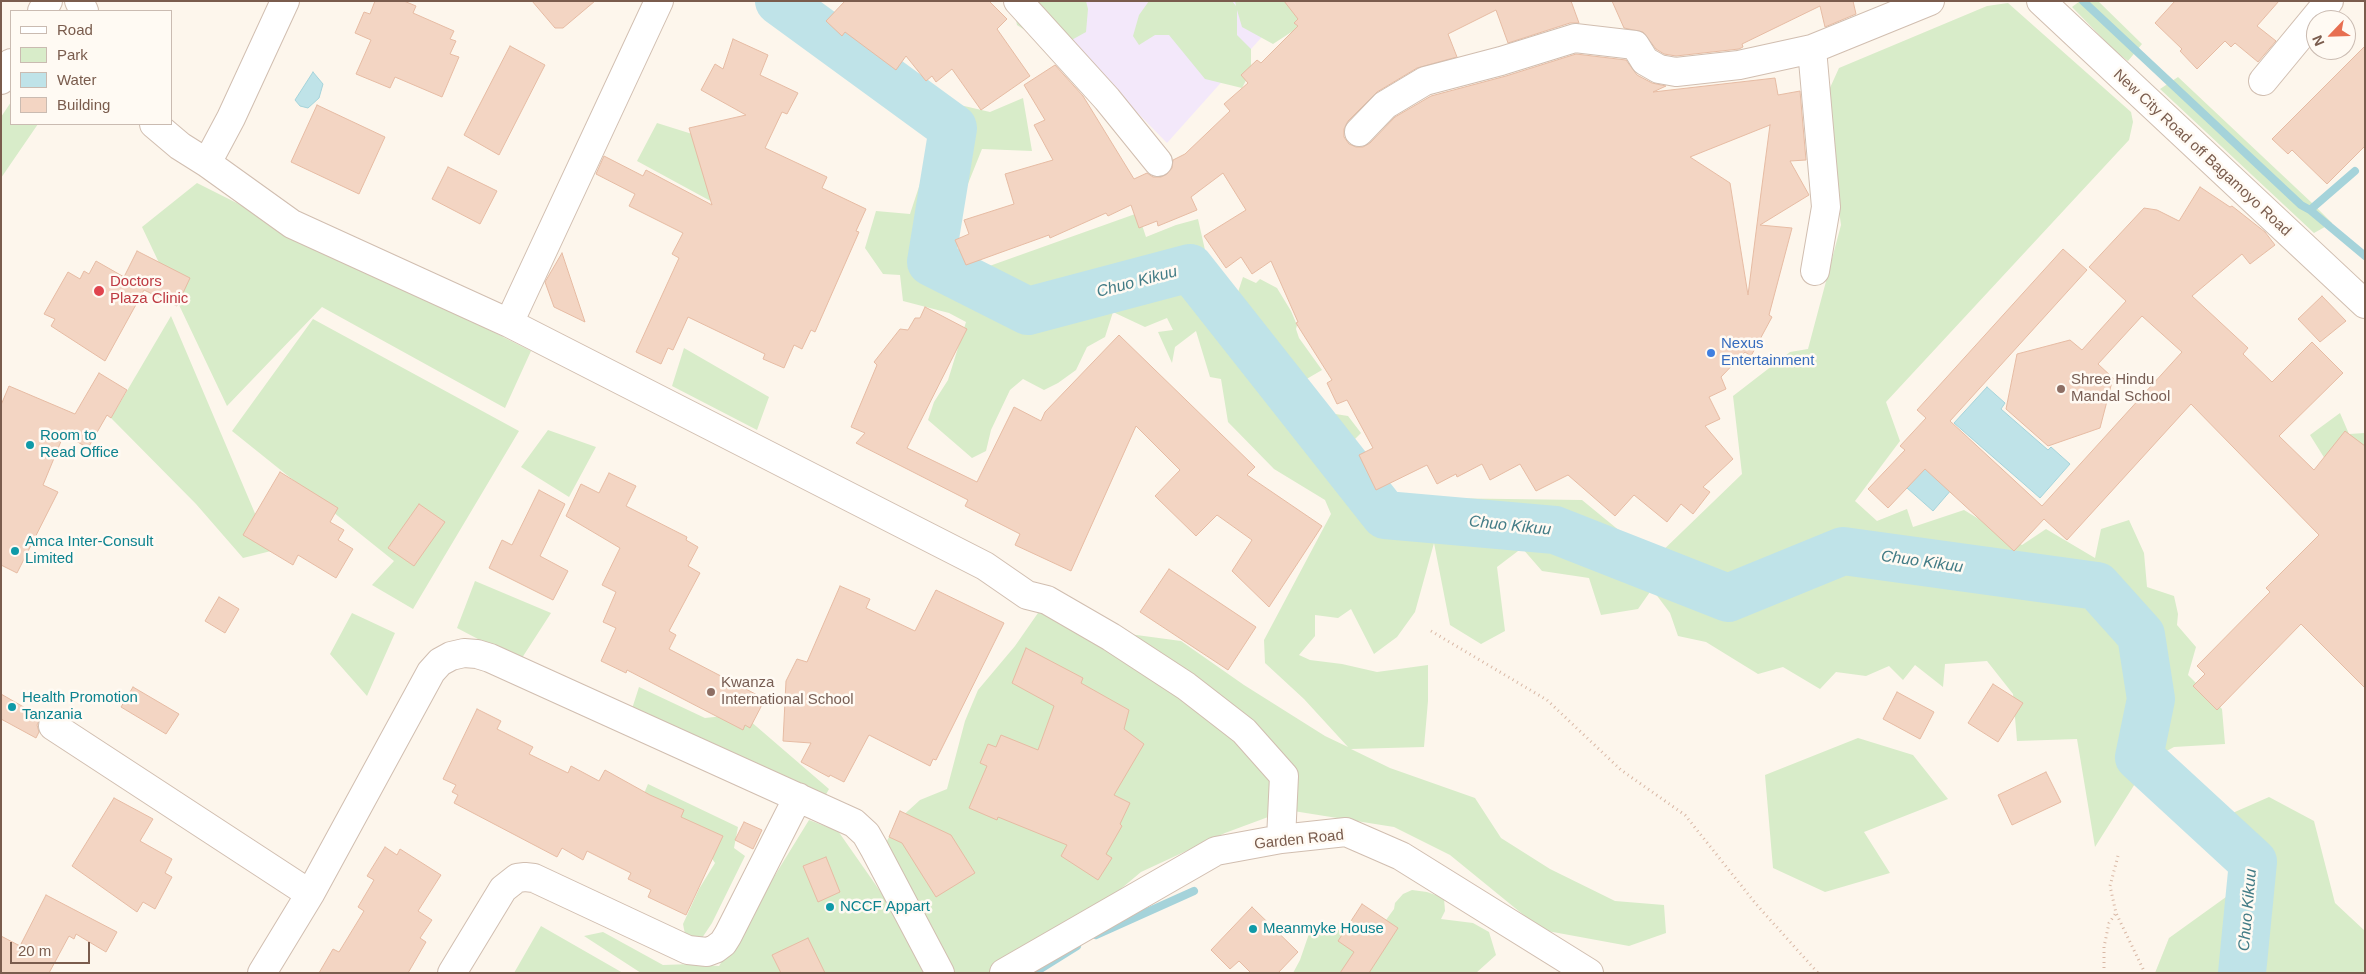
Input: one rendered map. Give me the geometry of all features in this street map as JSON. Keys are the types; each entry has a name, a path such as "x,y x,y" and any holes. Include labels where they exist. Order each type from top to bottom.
{"street":[{"path":"207,163 231,118 286,1"},
{"path":"509,322 659,1"},
{"path":"1018,1 1107,100 1158,162"},
{"path":"1358,132 1385,105 1425,81 1502,61 1575,38 1635,45 1645,61 1659,69 1676,72 1739,65 1812,49 1930,1"},
{"name":"New City Road off Bagamoyo Road","path":"2040,1 2365,304"},
{"path":"2263,81 2329,1"},
{"path":"1812,49 1826,207 1815,271"},
{"path":"1,80 10,65"},
{"path":"155,125 180,146 292,224 509,322 985,566 1027,595 1046,600 1110,637 1186,686 1244,732 1284,776 1281,839"},
{"path":"262,973 310,894 431,672 440,662 451,656 464,653 478,654 490,658 854,823 866,834 940,973"},
{"path":"53,726 310,894"},
{"path":"452,973 503,889 517,878 525,877 534,878 688,950 706,952 715,949 722,944 728,935 798,798"},
{"name":"Garden Road","path":"1004,973 1031,966 1216,852 1281,839 1346,832 1401,856 1589,973"}],"path":[{"path":"1431,632 1548,700 1621,770 1685,815 1756,904 1818,973"},
{"path":"2118,856 2110,886 2116,913 2145,973"},
{"path":"2104,973 2104,947 2109,923 2116,913"}],"shaded area":[{"path":"1028,1 1294,1 1167,143"}],"green space":[{"path":"1012,1 1086,1 1088,9 1086,32 1068,42 1039,39 1017,25"},
{"path":"1149,1 1232,1 1236,6 1235,1 1348,1 1296,29 1273,44 1242,27 1237,10 1237,35 1251,49 1251,71 1242,88 1205,79 1169,35 1155,35 1139,45 1133,36 1139,15"},
{"path":"2080,1 2098,1 2142,44 2128,61 2115,51 2072,7"},
{"path":"2008,3 2131,112 2133,122 2129,140 1886,402 1900,441 1855,501 1877,521 1907,509 1913,527 1964,510 2022,545 2046,529 2095,558 2101,529 2129,520 2144,553 2147,587 2174,596 2178,614 2177,625 2196,647 2188,675 2222,709 2225,744 2174,747 2150,760 2095,847 2077,739 2017,741 2013,694 1987,661 1945,664 1943,687 1915,665 1903,680 1889,666 1866,676 1836,672 1820,689 1783,667 1758,674 1706,642 1678,636 1670,613 1652,589 1638,609 1601,615 1589,578 1542,571 1522,548 1497,567 1505,631 1481,644 1450,625 1434,543 1415,612 1397,637 1374,654 1351,609 1338,618 1315,615 1315,636 1299,655 1310,660 1342,664 1377,672 1428,665 1428,701 1424,747 1351,749 1390,768 1475,798 1501,838 1550,869 1615,901 1664,905 1666,933 1629,946 1542,930 1450,855 1394,827 1287,810 1225,833 1141,872 1104,903 1006,973 941,973 919,957 923,973 641,973 584,936 603,932 663,965 692,964 719,966 809,820 838,831 901,925 879,856 898,820 920,800 947,789 965,721 978,690 1015,646 1047,600 1129,634 1181,641 1244,685 1325,736 1348,747 1304,699 1265,663 1264,640 1331,514 1325,500 1274,469 1228,422 1221,379 1210,377 1196,331 1175,347 1172,363 1158,332 1173,330 1167,318 1145,327 1113,312 1105,337 1087,347 1076,370 1044,390 1023,379 1010,390 991,430 986,451 972,458 928,420 934,402 948,380 966,322 949,313 903,301 900,275 883,274 865,248 876,211 910,214 947,102 990,112 1023,98 1032,151 982,149 947,236 959,259 981,269 1138,213 1146,237 1176,225 1198,219 1212,281 1238,292 1243,277 1256,283 1260,279 1277,288 1291,311 1297,325 1296,329 1299,338 1322,370 1298,384 1323,412 1348,416 1361,433 1347,447 1364,479 1389,503 1433,498 1582,500 1654,559 1742,474 1733,396 1790,352 1808,349 1841,225 1824,101 1839,68 1987,6"},
{"path":"2178,77 2332,223 2314,233 2160,89"},
{"path":"10,104 10,125 37,125 1,178 1,117"},
{"path":"657,123 756,154 740,217 637,161"},
{"path":"197,183 531,351 505,408 322,307 227,406 142,227"},
{"path":"171,316 271,551 243,558 196,504 111,418"},
{"path":"313,319 519,431 413,609 372,585 394,561 232,431"},
{"path":"684,348 769,397 757,430 672,386"},
{"path":"2340,413 2349,434 2365,433 2365,507 2335,475 2310,435"},
{"path":"548,430 596,447 569,497 521,467"},
{"path":"475,581 551,613 520,661 457,628"},
{"path":"352,613 395,633 367,696 330,654"},
{"path":"639,687 705,718 742,714 829,789 823,800 630,715"},
{"path":"1858,738 1913,755 1948,799 1864,832 1890,873 1825,892 1773,868 1765,775"},
{"path":"648,784 738,827 734,848 745,856 712,923 702,938 686,939 683,924 699,889 715,863 705,848 643,796"},
{"path":"2269,797 2314,821 2335,903 2365,931 2365,973 2155,973 2169,938 2226,897 2268,872 2228,815"},
{"path":"1412,890 1427,892 1444,898 1445,911 1441,919 1473,923 1489,932 1496,955 1476,973 1293,973 1300,960 1311,928 1335,924 1342,936 1353,930 1386,920 1394,909 1395,903 1403,894"},
{"path":"541,926 623,973 514,973"}],"water":[{"path":"313,72 323,84 319,98 308,108 300,106 295,100"},
{"path":"1987,387 2005,403 2001,409 2048,450 2051,447 2070,464 2040,498 1954,423"},
{"path":"1915,443 1958,482 1933,511 1889,472"}],"building":[{"path":"375,1 404,1 416,6 413,13 454,31 450,39 456,41 450,54 459,57 442,97 395,77 390,88 356,74 371,40 355,33 364,12 370,14"},
{"path":"532,1 595,1 563,28 555,28"},
{"path":"845,1 989,1 1007,19 997,29 1030,76 981,110 952,69 936,82 932,76 926,81 906,56 896,70 845,32 842,36 826,21"},
{"path":"1284,1 1571,1 1579,23 1570,23 1508,43 1496,10 1448,34 1457,57 1417,68 1377,92 1348,121 1344,129 1344,137 1349,144 1356,147 1363,147 1370,143 1395,117 1431,96 1506,76 1576,54 1626,60 1637,75 1652,83 1666,86 1653,92 1775,78 1778,95 1800,91 1806,160 1790,161 1809,195 1760,225 1792,228 1769,315 1772,317 1751,356 1745,352 1721,377 1726,389 1709,397 1720,419 1705,426 1733,459 1703,487 1710,492 1693,514 1681,504 1667,522 1634,495 1615,516 1568,475 1536,491 1520,464 1490,480 1482,464 1457,477 1456,474 1437,484 1427,465 1376,490 1359,455 1373,448 1347,400 1337,404 1327,383 1332,380 1296,323 1298,322 1271,261 1252,274 1241,257 1226,268 1204,236 1246,210 1223,173 1191,197 1197,210 1158,226 1157,221 1139,228 1131,205 1108,216 1106,213 1050,238 1049,235 966,265 955,240 969,234 964,220 1014,204 1005,174 1053,160 1034,125 1045,120 1024,85 1055,65 1083,96 1134,179 1147,173 1153,177 1161,177 1172,168 1173,160 1185,154 1230,111 1224,104 1248,83 1241,75 1257,60 1261,63 1298,26 1294,23 1298,19","holes":["1770,125 1748,295 1730,183 1690,157"]},
{"path":"1612,1 1853,1 1856,14 1825,27 1820,6 1742,44 1743,47 1739,49 1676,56 1664,54 1656,49 1643,32 1624,28"},
{"path":"2175,1 2279,1 2257,26 2276,41 2258,62 2235,43 2231,47 2225,41 2197,69 2180,51 2182,49 2155,23"},
{"path":"733,39 768,55 760,75 798,93 787,114 782,112 765,148 827,177 822,188 866,209 856,231 859,232 815,332 811,330 802,349 794,345 784,368 763,359 765,354 688,317 673,350 668,348 661,364 636,352 679,258 672,254 683,233 629,206 635,194 596,174 604,156 643,176 646,170 712,205 689,128 746,115 701,90 715,64 723,69"},
{"path":"510,46 545,65 499,155 464,135"},
{"path":"2365,46 2365,146 2327,184 2292,150 2288,154 2272,139 2351,60 2356,60 2356,55"},
{"path":"317,105 385,137 359,194 291,162"},
{"path":"448,167 497,191 480,224 432,199"},
{"path":"2200,187 2230,207 2232,206 2265,232 2275,245 2250,264 2242,254 2192,296 2248,348 2243,354 2272,382 2312,342 2343,373 2279,436 2314,470 2345,431 2365,446 2365,688 2301,624 2217,710 2193,686 2205,674 2197,666 2270,592 2266,588 2319,535 2191,404 2067,540 2044,519 2014,551 1925,469 1888,508 1868,489 1905,450 1900,446 1926,418 1917,410 2063,249 2087,270 1950,421 2042,506 2182,352 2142,316 2098,364 2113,378 2100,428 2048,446 2006,409 2017,354 2070,340 2082,350 2126,301 2089,267 2144,208 2157,210 2179,221"},
{"path":"137,251 190,278 177,306 144,290 105,361 51,326 55,319 44,314 68,272 80,279 84,271 89,274 96,261 124,277"},
{"path":"562,253 585,322 554,307 545,282"},
{"path":"2322,296 2346,321 2320,342 2298,319"},
{"path":"925,307 967,329 907,448 977,482 1014,407 1041,421 1045,412 1119,335 1255,467 1247,475 1322,526 1269,607 1232,571 1252,540 1217,515 1196,536 1155,496 1180,470 1136,426 1071,571 1015,545 1020,534 965,506 968,500 856,443 865,433 851,427 877,365 874,362 900,329 908,330 915,318 920,318"},
{"path":"99,373 127,390 111,418 107,415 88,448 64,434 43,485 58,492 17,573 1,565 1,405 9,386 75,414"},
{"path":"280,472 338,508 330,522 344,530 338,540 353,549 336,578 298,555 293,565 243,535"},
{"path":"609,473 636,486 626,506 687,537 686,540 698,547 688,566 700,573 669,631 676,635 669,649 765,699 750,728 745,725 743,730 627,670 626,673 601,661 616,628 603,622 616,592 602,585 620,548 566,516 581,484 599,493"},
{"path":"539,490 565,504 540,556 568,571 553,600 489,568 502,540 512,545"},
{"path":"419,504 445,522 414,566 388,548"},
{"path":"1169,569 1256,627 1228,670 1140,612"},
{"path":"840,586 870,599 866,608 915,631 936,590 1004,623 936,760 933,759 930,766 869,735 844,782 830,775 829,777 801,762 811,743 783,741 786,681 797,659 807,662"},
{"path":"219,597 239,609 225,633 205,621"},
{"path":"1026,648 1083,678 1081,683 1129,710 1124,729 1144,744 1114,795 1130,803 1120,824 1122,826 1106,854 1112,858 1098,880 1061,856 1067,845 998,817 997,820 969,808 987,766 980,763 988,744 996,747 1001,735 1038,750 1054,706 1012,683"},
{"path":"1993,684 2023,703 1998,742 1968,723"},
{"path":"133,687 179,714 166,734 121,707"},
{"path":"1897,692 1934,712 1920,739 1883,719"},
{"name":"Health Promotion Tanzania","path":"1,694 41,717 37,725 39,732 36,738 1,719"},
{"path":"477,709 501,721 497,729 533,747 529,754 568,773 571,766 599,781 605,770 650,795 684,810 681,817 723,836 686,915 648,897 651,890 628,879 631,873 587,851 583,860 562,848 557,857 454,803 458,795 452,792 456,785 443,779"},
{"path":"2046,772 2061,802 2012,825 1998,795"},
{"path":"114,798 153,819 140,841 172,859 165,873 172,877 155,909 143,902 137,912 72,866"},
{"path":"900,811 951,835 975,873 936,897 902,843 889,837"},
{"path":"744,822 762,830 753,849 735,840"},
{"path":"385,847 397,855 400,849 441,875 418,911 432,920 420,938 426,942 408,973 319,973 333,949 339,952 364,911 358,907 374,880 367,876"},
{"path":"826,857 840,892 818,902 803,866"},
{"path":"46,895 117,932 106,952 76,934 74,939 69,936 49,973 1,973 1,936 20,946"},
{"path":"1362,904 1398,928 1369,973 1340,973 1354,952 1338,941"},
{"name":"Meanmyke House","path":"1252,907 1298,952 1278,973 1251,973 1239,961 1230,969 1211,950"},
{"path":"808,938 825,973 781,973 772,955"}],"waterway":[{"name":"Chuo Kikuu","path":"779,1 953,128 931,262 1028,311 1190,268 1385,515 1555,530 1728,598 1843,551 2097,586 2141,635 2151,699 2139,757 2253,862 2242,973"},
{"path":"2083,1 2301,205 2310,210 2355,171"},
{"path":"2310,210 2365,256"},
{"path":"1096,935 1194,891"},
{"path":"1034,973 1077,946"}],"place":[{"name":"Doctors Plaza Clinic","path":"99,291"},
{"name":"Nexus Entertainment","path":"1711,353"},
{"name":"Shree Hindu Mandal School","path":"2061,389"},
{"name":"Room to Read Office","path":"30,445"},
{"name":"Amca Inter-Consult Limited","path":"15,551"},
{"name":"Kwanza International School","path":"711,692"},
{"name":"Health Promotion Tanzania","path":"12,707"},
{"name":"NCCF Appart","path":"830,907"},
{"name":"Meanmyke House","path":"1253,929"}]}
